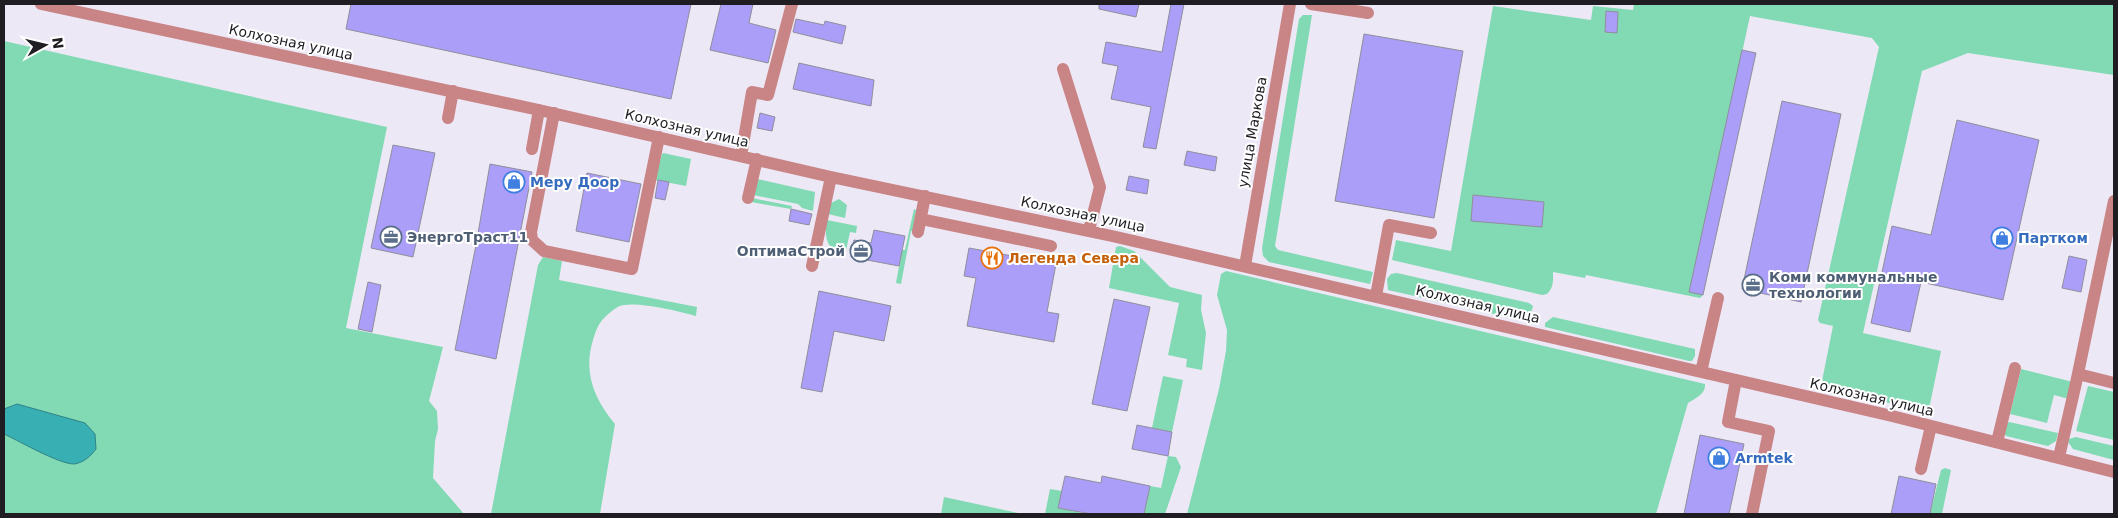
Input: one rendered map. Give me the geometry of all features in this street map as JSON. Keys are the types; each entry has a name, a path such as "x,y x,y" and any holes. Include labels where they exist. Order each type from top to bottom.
{"street":[{"name":"Колхозная улица","path":"40,4 554,113 831,177 1089,230 1736,380 2059,457 2114,472"},
{"path":"741,156 752,92 768,95 792,4"},
{"name":"улица Маркова","path":"1244,266 1290,4"},
{"path":"1311,4 1368,13"},
{"path":"1063,68 1100,187 1089,230"},
{"path":"448,118 453,92"},
{"path":"532,149 539,110"},
{"path":"554,113 531,232 532,240 544,251 632,269 659,137"},
{"path":"748,198 757,159"},
{"path":"812,266 831,177"},
{"path":"918,232 925,196"},
{"path":"2059,457 2114,201"},
{"path":"921,219 1051,246"},
{"path":"1376,296 1389,225 1431,233"},
{"path":"1701,372 1718,298"},
{"path":"1997,442 2015,368"},
{"path":"2078,374 2114,383"},
{"path":"1736,380 1728,422 1769,431 1752,514"},
{"path":"1921,469 1930,426"}],"green space":[{"path":"1634,4 2114,5 2114,75 1968,53 1922,71 1863,333 1941,351 1929,409 1925,411 1831,390 1822,381 1833,326 1820,323 1818,320 1879,47 1872,38 1750,16 1724,136 1703,295 1700,298 1586,275 1585,278 1553,272 1551,289 1547,294 1542,295 1392,260 1396,240 1451,251 1493,6 1591,20 1593,6 1633,10"},
{"path":"1303,15 1312,15 1275,246 1278,250 1373,272 1370,284 1269,262 1263,256 1262,248 1299,19"},
{"path":"4,41 387,127 346,328 443,347 429,401 437,411 438,429 435,441 433,478 464,514 4,514 4,433 6,435 5,407 4,409"},
{"path":"663,153 691,159 686,186 655,180"},
{"path":"757,179 815,192 813,211 802,208 798,204 753,195"},
{"path":"752,198 792,206 791,209 751,202"},
{"path":"839,199 847,205 845,218 828,214 831,203"},
{"path":"914,209 916,210 913,231 911,231 901,284 896,283 902,250 905,250"},
{"path":"827,220 857,226 856,233 850,232 845,255 830,246 826,237"},
{"path":"1120,246 1134,251 1170,287 1202,295 1201,310 1206,333 1202,370 1186,367 1187,359 1168,355 1179,303 1109,288 1116,247"},
{"path":"543,257 562,261 559,280 697,307 696,316 649,306 624,305 612,311 598,327 590,352 590,374 592,385 601,405 615,424 600,514 491,514 538,265"},
{"path":"1226,271 1705,384 1702,393 1688,403 1656,514 1187,514 1219,389 1226,351 1227,330 1217,295 1221,274"},
{"path":"1397,273 1529,303 1533,306 1529,320 1525,321 1388,290 1387,279 1391,274"},
{"path":"1553,317 1695,349 1695,356 1692,361 1689,361 1545,327 1545,323"},
{"path":"2021,369 2073,382 2069,399 2054,395 2047,423 2010,414"},
{"path":"1163,376 1183,380 1172,432 1152,428"},
{"path":"2088,386 2114,392 2114,440 2076,431"},
{"path":"2009,422 2058,433 2056,441 2048,446 2006,436 2004,433 2006,424"},
{"path":"2076,437 2114,446 2114,460 2073,449 2068,442 2069,439"},
{"path":"1168,456 1176,457 1181,467 1165,514 1144,514 1150,486 1161,488"},
{"path":"1945,468 1951,470 1942,514 1930,514 1941,470"},
{"path":"1050,489 1062,491 1059,508 1087,514 1045,514"},
{"path":"944,497 1023,514 941,514"}],"water":[{"path":"17,404 85,423 95,434 96,449 81,462 67,463 50,457 6,435 4,433 4,409"}],"building":[{"path":"351,4 691,4 671,99 346,29"},
{"path":"721,4 753,4 749,23 776,30 768,63 710,50"},
{"path":"1099,4 1139,4 1136,17 1099,9"},
{"path":"1171,4 1184,4 1156,149 1143,147 1151,107 1111,99 1118,66 1102,63 1106,42 1162,52"},
{"path":"1606,11 1618,12 1617,33 1605,32"},
{"path":"796,19 824,25 825,21 846,26 842,44 793,32"},
{"path":"1364,34 1463,51 1434,218 1335,201"},
{"path":"1742,50 1756,53 1703,295 1689,292"},
{"path":"799,63 874,80 871,106 793,89"},
{"path":"1782,101 1841,114 1801,302 1742,289"},
{"path":"760,113 775,117 772,131 757,128"},
{"path":"1957,120 2039,140 2003,300 1921,282 1910,332 1871,323 1892,226 1931,235"},
{"path":"393,145 435,153 413,257 371,248"},
{"path":"1187,151 1217,157 1215,171 1184,165"},
{"path":"490,164 532,172 496,359 455,350"},
{"path":"587,173 641,184 629,242 576,231"},
{"path":"1129,176 1149,180 1147,194 1126,190"},
{"path":"658,180 669,182 665,200 655,198"},
{"path":"1473,195 1544,202 1542,227 1471,221"},
{"path":"791,209 812,214 809,225 789,221"},
{"path":"874,230 905,236 899,266 851,257 854,240 871,243"},
{"path":"969,248 1056,264 1047,312 1059,314 1054,342 967,326 976,278 964,276"},
{"path":"2069,256 2087,260 2081,292 2062,288"},
{"path":"368,282 381,285 372,332 358,329"},
{"path":"819,291 891,306 884,341 834,331 822,392 801,388"},
{"path":"1114,299 1150,307 1127,411 1092,404"},
{"path":"1137,425 1172,432 1168,456 1132,449"},
{"path":"1700,435 1744,444 1729,514 1684,514"},
{"path":"1065,476 1101,483 1102,476 1150,486 1144,514 1091,514 1058,508"},
{"path":"1899,476 1936,484 1930,514 1891,514"}],"place":[{"name":"Меру Доор","path":"514,182"},
{"name":"ЭнергоТраст11","path":"391,237"},
{"name":"Партком","path":"2002,238"},
{"name":"ОптимаСтрой","path":"861,251"},
{"name":"Легенда Севера","path":"992,258"},
{"name":"Коми коммунальные технологии","path":"1753,285"},
{"name":"Armtek","path":"1719,458"}]}
